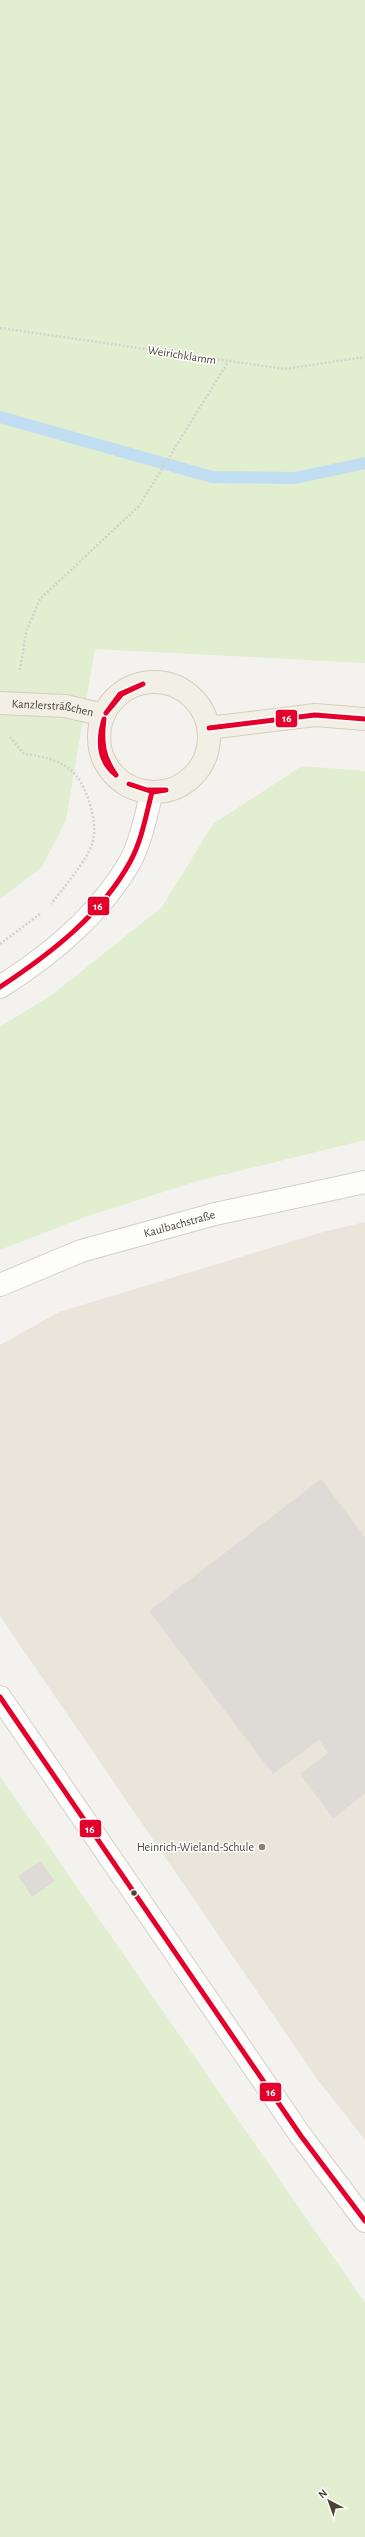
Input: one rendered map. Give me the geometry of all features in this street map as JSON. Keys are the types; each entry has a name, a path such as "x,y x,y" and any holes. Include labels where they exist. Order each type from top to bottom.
{"main road":[{"path":"161,682 178,687 193,697 203,711 208,728 208,748 197,770 189,780 171,789 152,792 134,788 119,780 108,767 101,750 100,732 104,715 113,700 127,689 143,683 161,682"},
{"name":"Kanzlersträßchen","path":"7,703 65,706 104,715"},
{"path":"208,728 315,715 365,719"}],"street":[{"path":"0,987 36,964 104,901 131,860 152,792"},
{"name":"Kaulbachstraße","path":"0,1285 89,1249 215,1214 365,1182"},
{"path":"0,1697 301,2136 365,2221"}],"path":[{"name":"Weirichklamm","path":"0,328 285,369 365,357"},
{"path":"49,907 92,844 94,818 85,786 71,770 47,757 24,754 10,738 7,703 26,632 40,599 139,506 228,362"},
{"path":"0,944 43,912"}],"shaded area":[{"name":"Heinrich-Wieland-Schule","path":"365,1222 365,2140 317,2079 0,1616 0,1345 59,1312 323,1232"}],"green space":[{"path":"0,0 365,0 365,663 95,649 66,820 42,867 0,899"},
{"path":"302,766 365,771 365,1140 194,1182 85,1217 0,1250 0,1027 53,994 162,907 213,824"},
{"path":"0,1776 365,2303 365,2537 0,2537"}],"building":[{"path":"321,1479 365,1537 365,1794 333,1818 300,1774 328,1753 319,1740 273,1774 149,1611"},
{"path":"40,1861 55,1881 32,1897 18,1876"}],"waterway":[{"path":"0,417 212,477 295,478 365,463"}],"transit line":[{"name":"16","path":"106,713 120,694 143,684"},
{"name":"16","path":"106,713 122,694 143,684"},
{"name":"16","path":"209,728 315,715 365,719"},
{"name":"16","path":"104,719 104,749 108,762 116,775"},
{"name":"16","path":"104,719 100,742 101,749 106,763 116,775"},
{"name":"16","path":"129,784 147,790 166,790"},
{"name":"16","path":"129,784 153,792 166,790"},
{"name":"16","path":"0,987 37,961 73,932 104,899 118,881 134,854 138,845 152,792"},
{"name":"16","path":"0,1697 301,2136 365,2221"}],"place":[{"name":"Heinrich-Wieland-Schule","path":"262,1847"}]}
